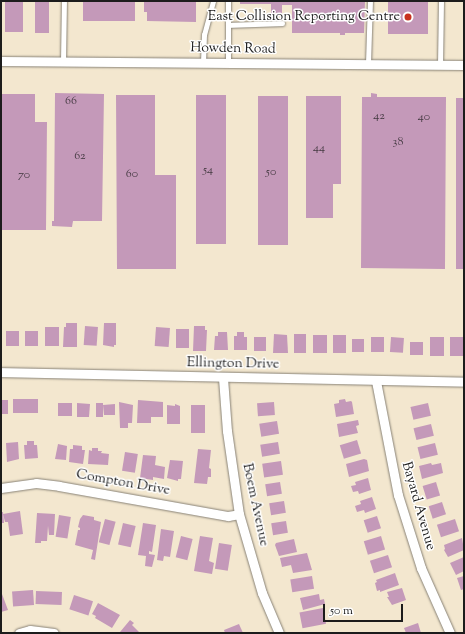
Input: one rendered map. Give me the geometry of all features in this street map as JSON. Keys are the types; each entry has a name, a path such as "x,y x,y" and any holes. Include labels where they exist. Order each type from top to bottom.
{"street":[{"name":"Howden Road","path":"1,61 464,65"},
{"name":"Ellington Drive","path":"1,372 223,378 464,382"},
{"name":"Boem Avenue","path":"223,378 228,438 240,514 262,593 279,633"},
{"name":"Bayard Avenue","path":"376,381 398,495 421,568 450,633"},
{"name":"Compton Drive","path":"1,488 36,483 224,515 240,514"},
{"path":"19,633 30,630 54,633"}],"lane":[{"path":"63,62 64,1"},
{"path":"203,63 204,35 213,1"},
{"path":"228,1 228,63"},
{"path":"368,64 370,1"},
{"path":"440,65 441,1"},
{"path":"228,25 282,23"}],"building":[{"path":"5,1 23,1 23,32 5,32"},
{"path":"35,1 49,1 49,33 35,33"},
{"path":"83,1 135,1 135,21 83,21"},
{"path":"144,1 196,1 196,22 147,21 147,12 144,12"},
{"path":"240,1 365,1 364,33 345,33 345,35 340,35 340,33 292,33 292,5 282,5 282,13 271,13 271,4 240,4"},
{"name":"East Collision Reporting Centre","path":"388,1 428,1 428,34 388,34"},
{"path":"55,93 104,94 102,221 73,221 72,227 52,226 52,221 54,221"},
{"path":"371,93 377,94 377,97 446,97 445,269 361,268 362,97 371,97"},
{"path":"1,94 35,94 35,122 47,122 46,230 1,230"},
{"path":"116,95 155,95 155,175 176,175 176,269 117,269"},
{"path":"196,95 226,95 226,244 196,244"},
{"path":"258,96 288,96 288,245 258,245"},
{"path":"306,96 341,96 341,184 333,184 333,218 306,218"},
{"path":"456,98 464,98 464,269 456,269"},
{"path":"66,323 77,323 77,347 63,347 64,327 66,327"},
{"path":"104,323 116,323 116,345 114,345 114,347 103,345"},
{"path":"85,326 98,327 97,346 84,345"},
{"path":"194,326 205,326 205,330 207,330 206,351 193,351"},
{"path":"45,327 59,327 59,346 45,346"},
{"path":"156,327 170,328 169,347 155,346"},
{"path":"176,329 189,329 189,348 176,348"},
{"path":"6,331 19,331 19,346 6,346"},
{"path":"25,331 38,331 38,346 25,346"},
{"path":"218,332 227,332 228,350 214,350 215,336 218,336"},
{"path":"237,332 244,332 244,337 247,337 247,350 234,350 234,336 237,336"},
{"path":"274,334 287,335 288,353 273,353"},
{"path":"294,334 306,334 306,353 294,353"},
{"path":"313,335 327,335 327,353 313,353"},
{"path":"333,335 346,335 346,353 333,353"},
{"path":"254,337 266,337 266,351 254,351"},
{"path":"371,337 384,337 384,352 371,352"},
{"path":"391,337 404,338 403,353 390,352"},
{"path":"430,337 444,337 444,356 430,356"},
{"path":"450,337 463,337 463,356 450,356"},
{"path":"352,339 364,339 364,352 352,352"},
{"path":"410,342 423,342 423,355 410,355"},
{"path":"13,399 38,399 38,413 13,413"},
{"path":"345,399 346,402 352,402 354,414 336,417 334,404 339,403 339,400"},
{"path":"1,400 8,400 8,414 1,414"},
{"path":"138,400 163,402 163,417 151,417 151,423 137,423"},
{"path":"119,402 133,405 132,423 128,423 128,428 120,428"},
{"path":"274,402 275,415 258,416 257,403"},
{"path":"58,403 72,403 72,416 58,416"},
{"path":"77,403 90,404 89,417 77,417"},
{"path":"96,403 103,403 103,417 96,417"},
{"path":"428,403 431,416 413,420 410,407"},
{"path":"115,404 115,415 104,415 103,405"},
{"path":"175,404 180,406 180,424 167,424 167,405 175,406"},
{"path":"191,405 205,405 205,433 191,433"},
{"path":"358,420 359,425 356,426 358,433 339,437 337,424"},
{"path":"277,421 279,434 261,437 259,424"},
{"path":"431,424 434,436 416,440 414,428"},
{"path":"357,440 361,453 344,459 340,445"},
{"path":"27,441 34,441 34,445 37,445 38,458 25,459 24,445 27,445"},
{"path":"18,442 19,459 7,462 6,443"},
{"path":"278,442 280,454 262,457 260,445"},
{"path":"435,443 438,455 420,459 418,447"},
{"path":"58,444 67,446 66,460 55,459"},
{"path":"73,445 82,446 82,450 85,450 83,464 69,462 70,449 73,449"},
{"path":"92,448 98,448 98,451 102,451 101,453 109,454 108,465 88,464 89,450 92,451"},
{"path":"198,449 211,450 209,468 211,469 211,477 208,477 207,484 194,483"},
{"path":"125,452 138,454 135,473 122,471"},
{"path":"143,455 156,456 155,465 165,467 164,479 153,477 153,480 140,478"},
{"path":"364,459 367,460 369,471 349,477 346,464"},
{"path":"170,460 183,461 181,479 178,479 178,481 167,478"},
{"path":"281,461 283,475 264,478 262,464"},
{"path":"431,463 432,465 441,463 443,473 422,479 419,466"},
{"path":"368,478 371,490 359,494 358,491 353,492 351,486 356,485 355,482"},
{"path":"280,482 282,494 267,496 265,484"},
{"path":"436,482 440,495 427,499 423,486"},
{"path":"372,497 376,509 365,513 364,510 357,512 355,506 361,504 360,501"},
{"path":"284,501 286,513 271,515 269,503"},
{"path":"442,502 446,514 433,519 429,506"},
{"path":"20,511 23,534 10,536 8,522 5,522 3,514"},
{"path":"1,512 3,512 4,523 1,523"},
{"path":"37,513 55,514 54,535 49,535 48,526 47,541 41,541 41,543 35,543"},
{"path":"59,515 71,517 67,539 56,537"},
{"path":"83,515 94,517 94,520 101,522 95,560 91,559 93,550 75,545 78,530 80,530 78,527 80,519"},
{"path":"377,516 381,528 368,533 364,520"},
{"path":"105,519 116,522 109,545 99,542"},
{"path":"455,519 459,531 441,537 437,525"},
{"path":"286,521 288,533 273,535 271,523"},
{"path":"123,523 136,526 131,547 118,544"},
{"path":"143,523 156,525 152,552 149,551 149,554 155,555 152,567 145,566 146,556 138,555"},
{"path":"161,529 174,531 170,557 164,556 163,561 157,560"},
{"path":"181,536 193,539 187,560 176,557"},
{"path":"200,536 213,538 209,561 214,563 212,574 194,571"},
{"path":"381,536 385,549 368,555 364,541"},
{"path":"462,538 464,550 448,557 444,550 444,545"},
{"path":"294,539 297,552 279,556 275,545 276,543"},
{"path":"219,543 232,545 228,571 215,569"},
{"path":"307,553 312,570 293,573 291,565 282,567 280,558"},
{"path":"388,555 392,567 374,573 370,561"},
{"path":"464,557 464,571 456,575 450,563"},
{"path":"395,573 399,585 380,592 380,590 377,591 375,583 377,582 376,580"},
{"path":"312,576 314,589 292,592 290,579"},
{"path":"464,576 464,589 461,590 457,578"},
{"path":"402,588 406,600 392,605 387,597 389,597 387,592"},
{"path":"33,590 34,605 13,606 12,591"},
{"path":"36,591 62,592 62,605 36,604"},
{"path":"1,594 8,610 1,612"},
{"path":"319,594 320,600 324,599 325,604 303,610 300,598"},
{"path":"74,595 93,601 88,615 69,609"},
{"path":"98,603 120,615 112,628 95,618 96,616 92,614"},
{"path":"323,608 326,624 302,628 299,613"},
{"path":"130,620 134,623 132,625 140,633 120,632"},
{"path":"418,623 421,633 406,633 404,628"},
{"path":"239,624 243,633 225,633 224,630"}],"place":[{"name":"East Collision Reporting Centre","path":"408,17"}]}
